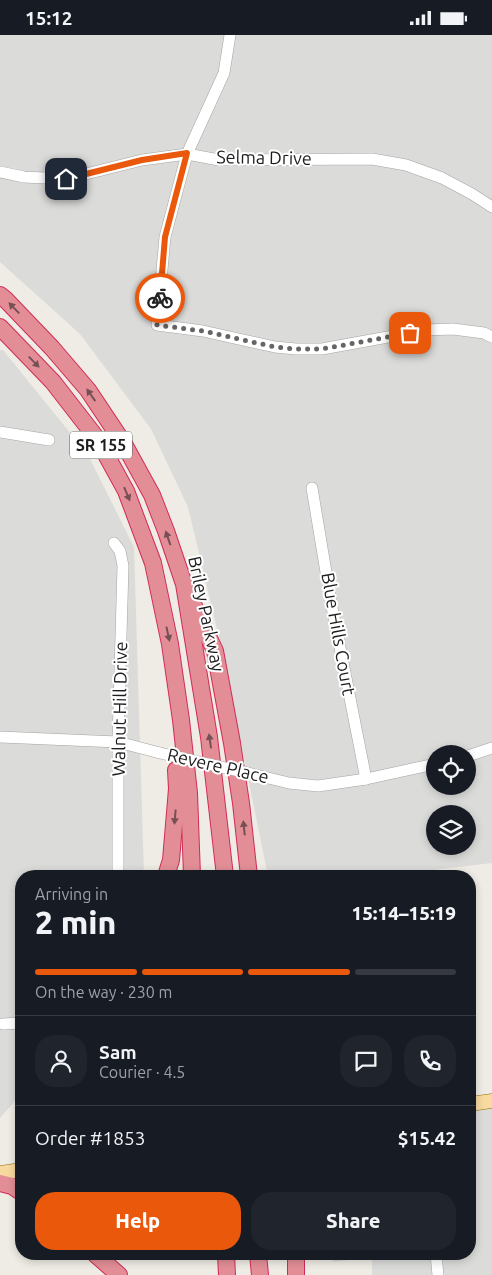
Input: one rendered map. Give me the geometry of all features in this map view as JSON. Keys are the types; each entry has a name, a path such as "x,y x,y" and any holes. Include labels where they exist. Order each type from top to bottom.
{"highway":[{"name":"Briley Parkway","path":"0,295 52,348 88,390 124,444 152,495 166,531 184,584 209,737 223,870"},
{"name":"SR 155","path":"0,327 53,382 98,440 126,491 153,563 170,644 175,681 189,793 192,870"},
{"path":"184,584 215,651 232,743 248,870"},
{"path":"168,870 171,860 178,789 173,737 175,681"},
{"path":"0,1183 15,1188"},
{"path":"102,1260 119,1275"},
{"path":"227,1260 228,1275"},
{"path":"259,1260 260,1275"},
{"path":"296,1260 296,1275"}],"main road":[{"path":"476,1103 492,1101"},
{"path":"0,1173 15,1171"}],"street":[{"path":"230,35 224,73 187,153 165,237 157,325 203,331 275,347 296,349 322,349 426,329 453,329 484,333 492,337"},
{"name":"Selma Drive","path":"0,172 24,177 66,179 142,160 187,153 219,160 372,159 406,165 442,178 492,207"},
{"path":"0,432 49,440"},
{"name":"Blue Hills Court","path":"312,488 331,602 366,779"},
{"name":"Walnut Hill Drive","path":"114,543 120,551 123,566 118,742 118,870"},
{"name":"Revere Place","path":"0,737 118,742 289,783 318,786 366,779 426,766"},
{"path":"476,753 492,748"},
{"path":"1,1024 15,1023"},
{"path":"437,1260 438,1275"}],"shaded area":[{"path":"0,35 492,35 492,863 433,870 267,870 222,650 188,507 151,429 80,334 0,262"},
{"path":"0,350 3,350 88,455 134,547 144,870 15,870 15,1101 0,1118"},
{"path":"492,1101 492,1275 372,1275 372,1260 476,1260 476,1103"},
{"path":"333,1260 349,1260 333,1262"}],"way so far":[{"path":"160,298 157,325 203,331 275,347 322,349 410,333"}],"route":[{"path":"66,179 142,160 187,153 165,237 160,298"}]}
